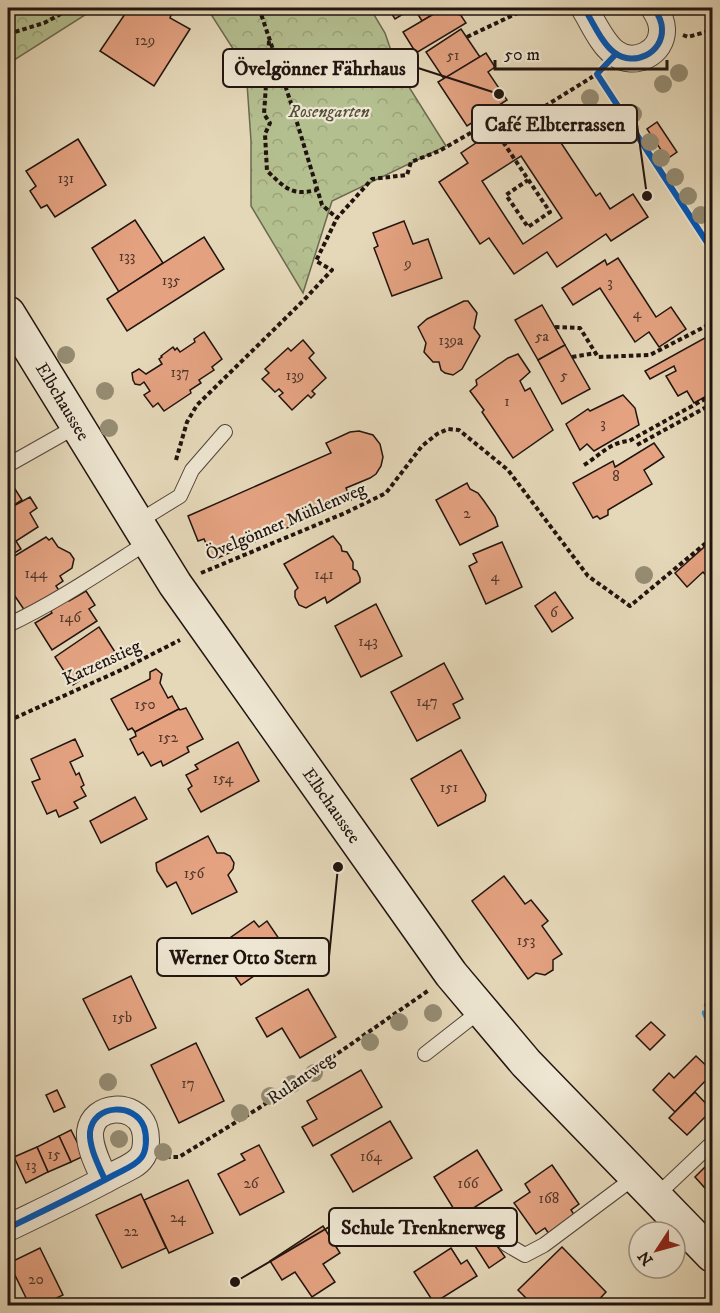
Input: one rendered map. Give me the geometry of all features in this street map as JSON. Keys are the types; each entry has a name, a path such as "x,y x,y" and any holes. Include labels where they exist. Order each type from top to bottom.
{"main road":[{"name":"Elbchaussee","path":"8,313 175,584 452,974 480,1011 533,1071 712,1255"}],"street":[{"path":"584,8 611,50 623,58 633,59 649,54 660,40 661,21 654,8"},
{"path":"8,1228 105,1180 141,1158 145,1150 145,1129 134,1114 117,1109 108,1111 100,1115 90,1131 91,1146 105,1180"}],"lane":[{"path":"8,465 77,426"},
{"path":"8,625 77,587 142,532 180,496 192,470 225,432"},
{"path":"425,1054 480,1011"},
{"path":"506,1244 525,1255 645,1187 712,1143"}],"path":[{"path":"8,34 44,23 72,8"},
{"path":"259,8 322,205 337,218"},
{"path":"458,14 470,8"},
{"path":"467,37 528,8"},
{"path":"269,37 264,114 270,123 265,134 267,171 291,192 317,190"},
{"path":"513,126 597,74 712,250"},
{"path":"173,468 191,414 197,405 332,270 316,261 337,218 372,179 407,176 411,162 439,151 490,122 495,130"},
{"path":"499,136 550,212 528,227 506,195 528,180"},
{"path":"555,327 580,328 598,357 650,355 712,324"},
{"path":"572,357 596,353"},
{"path":"584,465 600,456 604,450 622,441 629,441 712,395"},
{"path":"638,446 712,404"}],"green space":[{"path":"8,8 96,8 8,64"},
{"name":"Rosengarten","path":"207,8 370,8 385,33 397,68 446,146 332,201 303,293 251,206 251,141 246,69"}],"building":[{"path":"129,8 171,8 170,18 190,29 154,86 100,51"},
{"path":"388,8 413,8 395,19"},
{"path":"414,8 444,8 422,21"},
{"path":"444,8 456,8 466,23 416,53 403,32"},
{"path":"461,29 480,57 444,79 426,52"},
{"path":"486,53 495,67 488,72 507,100 467,126 438,82"},
{"path":"544,117 596,196 600,193 610,209 633,194 648,217 611,241 606,234 557,267 547,252 514,274 489,238 480,244 439,182 468,163 461,153 509,121 518,134","holes":["521,156 562,218 523,244 482,181"]},
{"path":"657,122 677,152 667,159 647,129"},
{"path":"78,139 106,185 55,217 47,205 41,208 30,191 36,186 26,171"},
{"path":"712,212 712,227 710,228 703,219"},
{"path":"135,220 163,263 119,292 92,248"},
{"path":"404,221 413,244 428,239 442,278 392,296 374,248 378,246 373,233"},
{"path":"204,237 224,269 127,331 107,299"},
{"path":"618,258 656,317 671,307 686,329 659,347 649,332 635,342 600,288 573,305 562,288 605,260 607,265"},
{"path":"468,301 477,313 474,328 480,336 462,369 453,375 441,370 439,362 433,362 424,352 426,343 418,327 427,319"},
{"path":"542,305 565,345 538,360 515,320"},
{"path":"204,332 222,359 212,367 214,370 199,380 201,383 190,390 191,393 164,411 158,403 153,407 144,395 150,391 144,382 140,385 135,384 132,373 139,369 146,374 162,364 159,359 173,347 180,352 195,342 194,339"},
{"path":"712,334 712,393 694,403 687,391 678,396 666,376 676,371 674,366 650,379 645,371"},
{"path":"303,340 314,353 309,358 326,378 312,391 315,394 311,398 308,395 292,410 279,396 283,393 279,389 275,392 262,379 269,373 265,369 288,348 291,351"},
{"path":"565,345 590,389 562,404 538,360"},
{"path":"518,354 530,372 520,381 525,391 530,388 553,430 513,458 470,391 477,385 476,380 508,358"},
{"path":"623,395 635,408 639,425 594,451 587,444 580,450 566,424 588,409 590,411"},
{"path":"359,431 373,435 380,444 383,457 376,474 346,488 351,500 213,560 204,539 198,541 188,516 331,453 326,443 350,432"},
{"path":"654,443 664,457 644,470 652,484 608,510 608,515 600,519 597,516 593,518 573,483 613,461 615,467"},
{"path":"8,478 22,500 8,509"},
{"path":"467,483 470,489 478,493 484,501 498,526 460,545 436,500"},
{"path":"30,497 37,508 30,513 38,527 16,541 21,549 8,557 8,509"},
{"path":"333,536 342,551 347,552 353,562 353,569 357,571 360,582 327,603 325,597 306,608 299,605 295,597 295,591 298,588 284,564"},
{"path":"46,537 49,540 52,538 58,547 70,553 74,559 72,568 60,576 63,581 56,586 60,592 25,611 8,586 14,582 8,571 8,560"},
{"path":"711,541 712,583 703,572 687,587 675,573"},
{"path":"502,542 522,587 486,604 469,566 477,562 473,554"},
{"path":"86,591 95,605 89,609 97,621 52,650 35,623 52,613 49,608 66,597 69,601"},
{"path":"555,592 573,618 552,632 535,606"},
{"path":"376,604 402,656 361,677 335,626"},
{"path":"99,627 117,655 73,685 55,657"},
{"path":"444,663 463,699 453,704 460,718 417,741 391,692"},
{"path":"156,669 162,674 160,683 168,698 172,696 179,709 135,732 132,728 128,730 111,699 150,679 150,672"},
{"path":"186,708 203,739 187,747 189,752 163,766 161,761 151,766 143,752 138,755 130,739 136,736 135,732 179,709"},
{"path":"75,739 83,756 70,762 76,775 79,773 84,785 81,787 86,796 74,802 78,808 59,817 56,810 47,814 32,782 40,779 31,759"},
{"path":"238,742 259,781 201,812 188,789 192,786 186,775 198,769 195,765"},
{"path":"461,750 486,795 485,801 438,826 411,779"},
{"path":"135,797 147,819 101,843 90,821"},
{"path":"208,836 217,853 230,856 234,863 228,875 237,892 192,914 176,882 167,887 157,871 156,863"},
{"path":"504,876 525,904 531,900 548,921 542,926 562,954 553,960 553,970 545,975 536,973 528,979 472,901"},
{"path":"254,921 259,927 267,921 288,952 241,985 217,955 225,949 227,940"},
{"path":"131,976 156,1028 109,1050 83,999"},
{"path":"308,989 336,1037 300,1058 282,1028 267,1037 256,1018"},
{"path":"651,1022 665,1035 650,1050 636,1036"},
{"path":"196,1043 224,1101 179,1123 151,1065"},
{"path":"696,1056 712,1071 712,1074 675,1112 653,1090 669,1073 674,1078"},
{"path":"361,1070 382,1107 313,1146 302,1127 317,1119 307,1101"},
{"path":"57,1090 65,1107 54,1112 46,1095"},
{"path":"695,1092 712,1110 687,1135 669,1118"},
{"path":"390,1121 412,1158 353,1192 331,1155"},
{"path":"71,1130 84,1156 71,1162 59,1136"},
{"path":"59,1136 71,1162 48,1172 37,1147"},
{"path":"259,1145 284,1192 240,1215 218,1174 245,1160 241,1154"},
{"path":"37,1147 48,1172 26,1183 14,1157"},
{"path":"477,1150 502,1190 464,1214 460,1208 455,1211 434,1177"},
{"path":"712,1160 712,1196 695,1177"},
{"path":"552,1165 579,1204 571,1210 575,1216 549,1234 545,1228 536,1234 514,1203 530,1192 525,1184"},
{"path":"188,1180 213,1233 169,1253 144,1200"},
{"path":"141,1194 166,1248 122,1268 96,1215"},
{"path":"323,1226 340,1253 323,1264 335,1282 312,1297 295,1272 282,1280 270,1261"},
{"path":"490,1236 505,1257 489,1268 475,1246"},
{"path":"562,1247 606,1292 593,1306 534,1306 518,1290"},
{"path":"40,1248 63,1295 40,1306 30,1306 9,1263"},
{"path":"451,1248 461,1264 467,1260 477,1276 434,1303 414,1272"}],"marked path":[{"path":"712,985 704,1013 712,1031"}],"cycle path":[{"path":"584,8 610,49 630,59 646,55 658,45 662,26 654,8"},
{"path":"616,54 597,74 712,250"},
{"path":"8,1228 88,1189 101,1182 114,1175 117,1173 129,1168 138,1161 145,1147 144,1127 132,1113 124,1110 106,1112 98,1116 90,1132 93,1151 97,1163 103,1175 105,1180"}],"place":[{"name":"Övelgönner Fährhaus","path":"499,94"},
{"name":"Café Elbterrassen","path":"647,196"},
{"name":"Werner Otto Stern","path":"338,867"},
{"name":"Schule Trenknerweg","path":"235,1282"}]}
